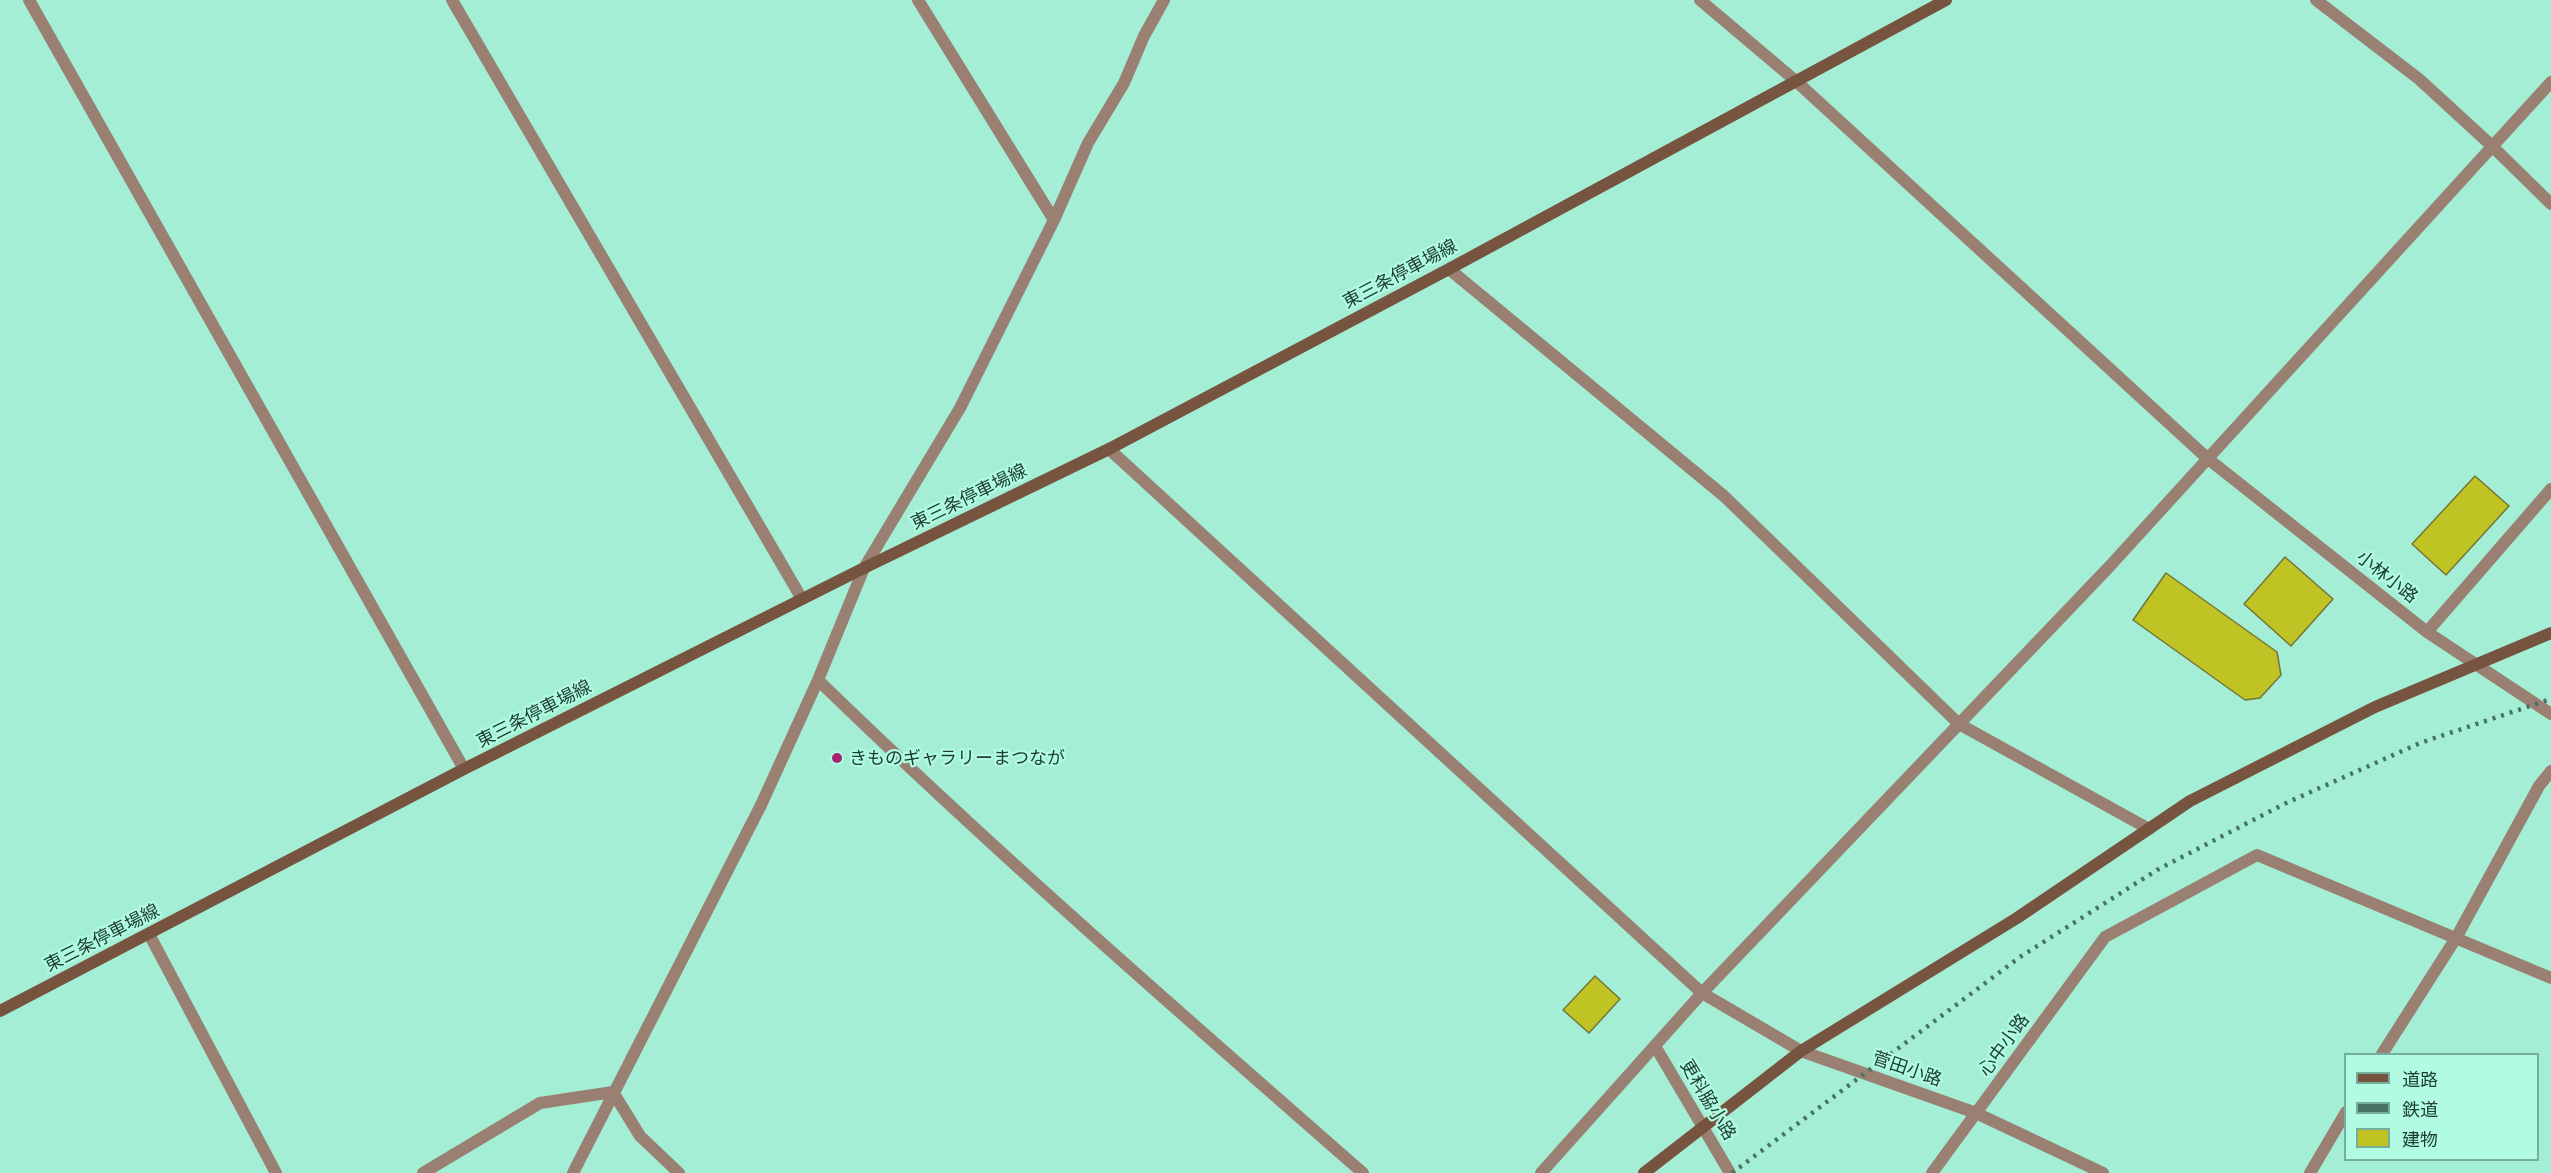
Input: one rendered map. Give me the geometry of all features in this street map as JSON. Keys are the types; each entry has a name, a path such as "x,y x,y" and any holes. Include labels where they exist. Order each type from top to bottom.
{"main road":[{"name":"東三条停車場線","path":"0,1011 464,769 864,568 1109,449 1449,269 1946,0"},
{"path":"1644,1173 1801,1051 2017,918 2190,801 2375,707 2551,633"}],"street":[{"path":"29,0 464,769"},
{"path":"452,0 802,599"},
{"path":"918,0 1053,220"},
{"path":"573,1173 761,805 818,680 864,568 960,408 1053,220 1088,143 1124,83 1144,36 1164,0"},
{"name":"小林小路","path":"1700,0 1797,82 2207,458 2427,632 2551,714"},
{"path":"2316,0 2419,79 2551,204"},
{"path":"1541,1173 1702,993 2109,567 2551,82"},
{"path":"1449,269 1724,496 1959,724 2149,829"},
{"name":"菅田小路","path":"1109,449 1702,993 1801,1051 1977,1113 2103,1173"},
{"path":"2427,632 2551,489"},
{"path":"818,680 1125,966 1364,1173"},
{"path":"2383,1053 2456,938 2539,786 2551,771"},
{"name":"心中小路","path":"1932,1173 2105,938 2257,855 2456,938"},
{"path":"149,934 276,1173"},
{"path":"2456,938 2551,978"},
{"name":"更科脇小路","path":"1655,1046 1730,1173"},
{"path":"423,1173 540,1103 614,1092"},
{"path":"614,1092 640,1136 679,1173"},
{"path":"2310,1173 2344,1115"}],"building":[{"path":"2475,476 2509,506 2446,575 2412,544"},
{"path":"2285,557 2333,599 2291,646 2244,604"},
{"path":"2166,573 2277,652 2281,675 2260,698 2245,700 2133,620"},
{"path":"1595,976 1620,999 1589,1033 1563,1010"}],"railway":[{"path":"1732,1173 2020,957 2157,870 2284,804 2420,743 2551,699"}],"place":[{"name":"きものギャラリーまつなが","path":"837,758"}]}
